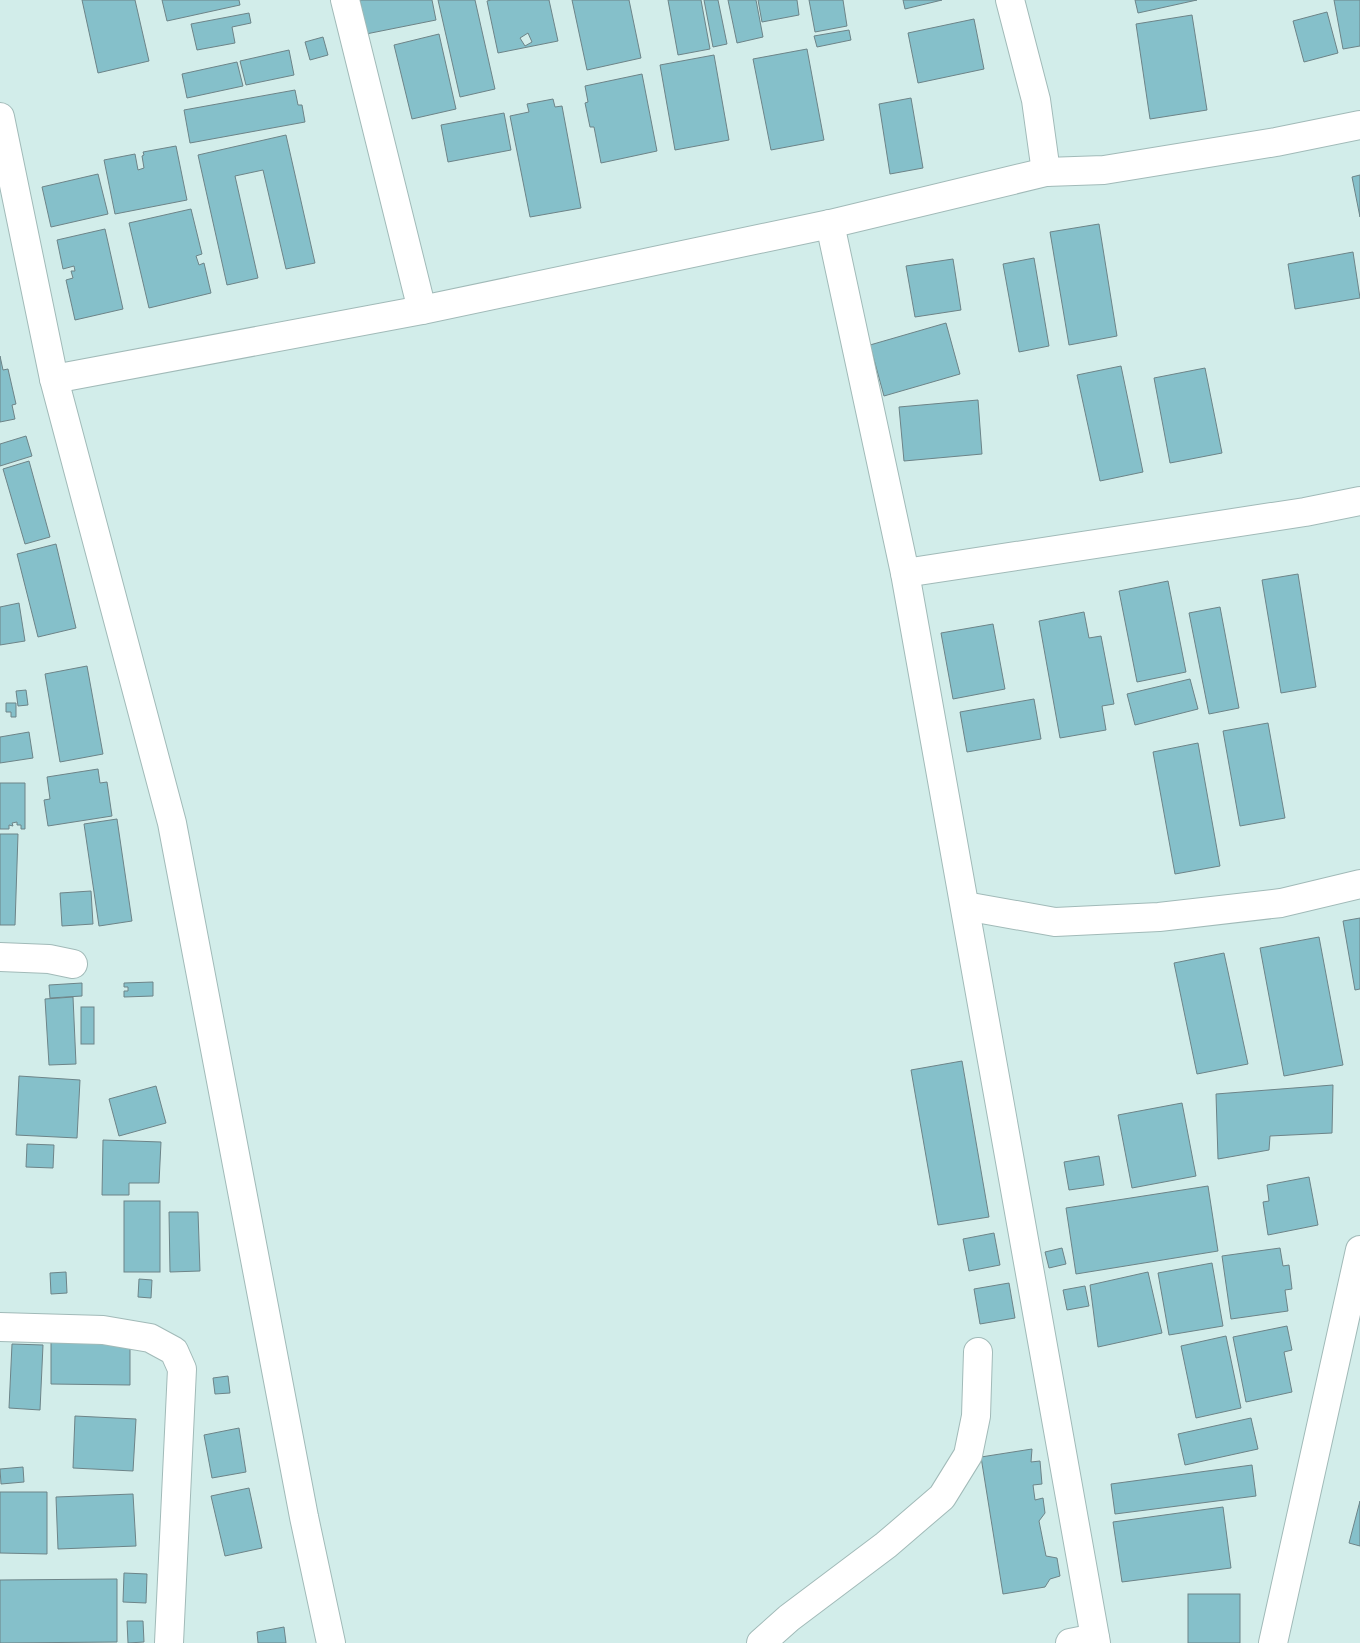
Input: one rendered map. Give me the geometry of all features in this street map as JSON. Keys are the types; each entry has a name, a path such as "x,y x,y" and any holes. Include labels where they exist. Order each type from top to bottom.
{"street":[{"path":"345,0 422,310"},
{"path":"1010,0 1036,100 1046,172"},
{"path":"0,117 54,380 172,824 304,1517 332,1643"},
{"path":"54,380 422,310 830,224 1046,172 1104,170 1276,142 1360,125"},
{"path":"830,224 905,573 965,906 1087,1641"},
{"path":"905,573 1305,512 1360,501"},
{"path":"965,906 1055,922 1159,917 1281,902 1360,884"},
{"path":"0,957 49,959 73,964"},
{"path":"1273,1643 1360,1250"},
{"path":"0,1327 104,1330 150,1338 174,1351 182,1369 169,1643"},
{"path":"761,1643 789,1618 886,1545 942,1497 968,1455 976,1416 978,1352"}],"building":[{"path":"82,0 135,0 149,61 98,73"},
{"path":"162,0 239,0 240,5 167,21"},
{"path":"360,0 432,0 436,20 366,34"},
{"path":"438,0 475,0 495,89 460,97"},
{"path":"549,0 558,41 498,53 487,1","holes":["528,33 532,42 525,46 520,38"]},
{"path":"572,0 629,0 641,58 587,70"},
{"path":"668,0 701,0 710,49 678,55"},
{"path":"704,0 718,0 727,44 713,47"},
{"path":"728,0 756,0 763,37 737,43"},
{"path":"758,0 797,0 799,15 762,22"},
{"path":"809,0 843,0 847,26 815,32"},
{"path":"903,0 942,0 905,9"},
{"path":"1135,0 1197,0 1138,13"},
{"path":"1334,0 1360,0 1360,46 1343,49"},
{"path":"1327,12 1338,53 1304,62 1293,21"},
{"path":"249,13 251,23 232,27 235,43 197,50 191,24"},
{"path":"1192,15 1207,110 1150,119 1136,24"},
{"path":"974,19 984,69 918,83 908,33"},
{"path":"849,30 851,40 817,47 814,36"},
{"path":"439,34 456,109 412,119 394,45"},
{"path":"323,37 328,55 310,60 305,42"},
{"path":"807,49 824,140 771,150 753,59"},
{"path":"289,50 294,75 246,85 240,61"},
{"path":"714,55 729,140 675,150 660,65"},
{"path":"237,62 243,86 187,98 182,74"},
{"path":"642,74 657,151 601,163 594,127 590,127 585,103 588,102 585,86"},
{"path":"295,90 298,105 302,105 305,122 190,143 184,110"},
{"path":"911,98 923,168 890,174 879,104"},
{"path":"553,99 555,107 562,106 581,208 530,217 510,116 529,112 527,104"},
{"path":"504,113 511,150 448,162 441,125"},
{"path":"286,135 315,263 286,269 263,170 235,176 258,278 227,285 198,155"},
{"path":"176,146 187,200 115,214 104,160 135,154 138,170 144,168 143,152"},
{"path":"98,174 108,214 51,227 42,187"},
{"path":"1360,175 1360,217 1352,177"},
{"path":"191,209 202,254 196,256 199,265 204,263 211,293 149,308 129,223"},
{"path":"1099,224 1117,336 1069,345 1050,232"},
{"path":"105,229 123,309 75,320 66,280 73,278 71,271 75,271 74,266 63,269 57,240"},
{"path":"1353,252 1360,298 1295,309 1288,264"},
{"path":"1034,258 1049,346 1019,352 1003,264"},
{"path":"953,259 961,310 915,317 906,266"},
{"path":"946,323 960,374 884,396 870,345"},
{"path":"0,356 3,370 8,369 16,404 12,405 15,419 0,422"},
{"path":"1121,366 1143,472 1100,481 1077,375"},
{"path":"1205,368 1222,453 1170,463 1154,378"},
{"path":"978,400 982,454 904,461 899,407"},
{"path":"26,436 32,456 0,466 0,444"},
{"path":"29,461 50,537 25,544 3,469"},
{"path":"56,544 76,628 38,637 17,554"},
{"path":"1298,574 1316,687 1281,693 1262,580"},
{"path":"1168,581 1186,672 1137,682 1119,591"},
{"path":"19,603 25,641 0,645 0,607"},
{"path":"1220,607 1239,708 1209,714 1189,613"},
{"path":"1084,612 1089,638 1101,636 1114,704 1102,706 1106,730 1060,738 1039,621"},
{"path":"993,624 1005,689 953,699 941,633"},
{"path":"87,666 103,754 60,762 45,674"},
{"path":"1190,679 1198,709 1135,725 1127,694"},
{"path":"26,690 28,705 18,706 16,691"},
{"path":"1034,699 1041,739 967,752 960,712"},
{"path":"6,703 16,703 16,717 11,717 11,712 6,712"},
{"path":"1268,723 1285,818 1240,826 1223,731"},
{"path":"29,732 33,758 0,763 0,737"},
{"path":"1198,743 1220,866 1175,874 1153,752"},
{"path":"98,769 100,783 107,782 112,816 48,826 44,800 50,799 47,777"},
{"path":"0,783 25,783 25,829 21,829 21,825 17,825 17,822 12,823 13,826 9,825 9,829 0,829"},
{"path":"117,819 132,921 99,926 84,824"},
{"path":"0,834 18,834 15,925 0,925"},
{"path":"91,891 93,924 62,926 60,893"},
{"path":"1360,918 1360,989 1355,990 1343,921"},
{"path":"1319,937 1343,1065 1284,1076 1260,948"},
{"path":"1224,953 1248,1064 1197,1074 1174,963"},
{"path":"153,982 153,996 124,997 124,991 128,991 128,987 124,987 124,983"},
{"path":"82,983 82,996 50,998 49,985"},
{"path":"73,997 76,1064 49,1065 45,999"},
{"path":"81,1007 94,1007 94,1044 81,1044"},
{"path":"962,1061 989,1217 938,1225 911,1070"},
{"path":"19,1076 80,1080 77,1138 16,1135"},
{"path":"1333,1085 1332,1133 1270,1136 1269,1150 1218,1159 1216,1094"},
{"path":"156,1086 166,1123 119,1136 109,1099"},
{"path":"1182,1103 1196,1176 1132,1188 1118,1115"},
{"path":"103,1140 161,1142 159,1183 129,1183 129,1195 102,1195"},
{"path":"27,1144 54,1145 53,1168 26,1167"},
{"path":"1099,1156 1104,1185 1069,1190 1064,1162"},
{"path":"1309,1177 1318,1225 1268,1235 1263,1202 1269,1201 1267,1185"},
{"path":"1208,1186 1218,1251 1076,1274 1066,1208"},
{"path":"124,1201 160,1201 160,1272 124,1272"},
{"path":"169,1212 198,1212 200,1271 170,1272"},
{"path":"994,1233 1000,1265 969,1271 963,1239"},
{"path":"1062,1248 1066,1264 1049,1268 1045,1252"},
{"path":"1280,1248 1283,1266 1289,1265 1292,1289 1285,1290 1288,1311 1231,1319 1222,1256"},
{"path":"1212,1263 1223,1326 1169,1335 1158,1273"},
{"path":"66,1272 67,1293 51,1294 50,1273"},
{"path":"1148,1272 1162,1333 1098,1347 1090,1285"},
{"path":"139,1279 152,1280 151,1298 138,1297"},
{"path":"1009,1283 1015,1318 980,1324 974,1289"},
{"path":"1085,1286 1089,1306 1067,1310 1063,1290"},
{"path":"1287,1326 1292,1350 1284,1352 1292,1392 1246,1402 1233,1337"},
{"path":"1226,1336 1241,1408 1196,1418 1181,1346"},
{"path":"51,1340 130,1340 130,1385 51,1384"},
{"path":"12,1344 43,1345 40,1410 9,1408"},
{"path":"228,1376 230,1393 215,1394 213,1378"},
{"path":"75,1416 136,1419 133,1471 73,1468"},
{"path":"1251,1418 1258,1449 1185,1465 1178,1434"},
{"path":"239,1428 246,1472 212,1478 204,1435"},
{"path":"1032,1449 1031,1462 1040,1461 1042,1484 1033,1485 1035,1500 1043,1498 1045,1513 1039,1521 1046,1556 1057,1558 1060,1576 1050,1579 1045,1587 1003,1594 981,1457"},
{"path":"1252,1465 1256,1496 1115,1514 1111,1484"},
{"path":"23,1467 24,1482 1,1484 0,1469"},
{"path":"249,1488 262,1548 225,1556 211,1496"},
{"path":"0,1492 47,1492 47,1554 0,1553"},
{"path":"133,1494 136,1546 58,1549 56,1497"},
{"path":"1360,1501 1360,1546 1349,1543"},
{"path":"1223,1507 1231,1568 1122,1582 1113,1522"},
{"path":"124,1573 147,1574 146,1603 123,1602"},
{"path":"117,1579 117,1642 0,1643 0,1580"},
{"path":"1188,1594 1240,1594 1240,1643 1188,1643"},
{"path":"127,1621 143,1621 144,1642 128,1643"},
{"path":"284,1627 286,1643 258,1643 257,1632"}]}
